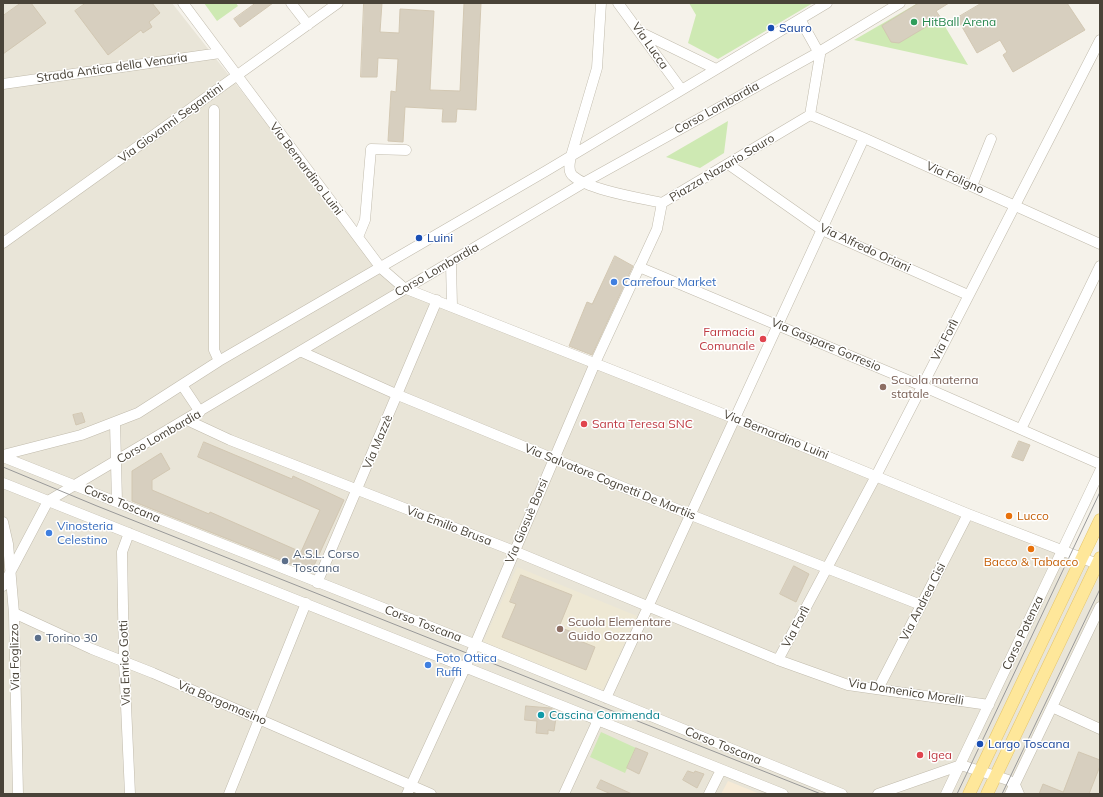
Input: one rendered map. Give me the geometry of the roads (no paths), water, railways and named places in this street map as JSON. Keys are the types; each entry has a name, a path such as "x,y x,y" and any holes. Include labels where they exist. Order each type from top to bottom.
{"main road":[{"name":"Corso Potenza","path":"969,794 1100,520"},
{"path":"987,794 1099,562"}],"street":[{"name":"Via Bernardino Luini","path":"183,3 381,268 404,288 736,419 968,514 1099,562"},
{"path":"291,3 308,25"},
{"name":"Via Giovanni Segantini","path":"3,243 338,3"},
{"name":"Piazza Nazario Sauro","path":"601,3 597,68 571,156 569,170 572,176 585,182 662,203 810,116"},
{"name":"Via Lucca","path":"618,3 681,89"},
{"path":"3,456 81,435 138,413 219,361 381,268 827,3"},
{"name":"Corso Lombardia","path":"48,501 302,352 404,288 451,263 585,182 819,52 900,3"},
{"path":"800,18 820,55 810,116"},
{"path":"642,34 716,69"},
{"name":"Via Forlì","path":"778,660 876,476 1100,40"},
{"name":"Strada Antica della Venaria","path":"3,84 220,53"},
{"path":"214,110 214,350 219,361"},
{"name":"Via Foligno","path":"810,116 864,138 1100,244"},
{"path":"606,698 736,419 864,138"},
{"path":"972,186 992,139"},
{"path":"358,237 365,220 371,150 406,150"},
{"name":"Via Alfredo Oriani","path":"728,164 822,230 968,295"},
{"name":"Via Giosuè Borsi","path":"409,790 465,668 595,363 657,229 662,203"},
{"path":"451,263 452,306"},
{"path":"1021,429 1100,266"},
{"name":"Via Gaspare Gorresio","path":"639,267 922,386 1100,464"},
{"name":"Via Mazzè","path":"317,583 398,396 437,300"},
{"name":"Via Salvatore Cognetti De Martiis","path":"302,352 398,396 691,515 828,567 921,606"},
{"path":"182,385 200,412"},
{"name":"Via Emilio Brusa","path":"187,420 230,440 357,491 514,551 778,660"},
{"path":"115,423 117,502"},
{"name":"Corso Toscana","path":"3,456 317,583 474,644 842,794"},
{"name":"Corso Potenza","path":"946,794 1100,471"},
{"name":"Corso Toscana","path":"3,483 783,794"},
{"path":"3,586 48,501"},
{"name":"Via Andrea Cisi","path":"878,689 968,514"},
{"name":"Via Foglizzo","path":"3,522 8,544 14,613 18,794"},
{"name":"Via Enrico Gotti","path":"129,533 122,552 124,661 130,794"},
{"path":"3,563 10,574"},
{"path":"229,794 306,603"},
{"path":"878,794 961,765 997,775 1014,791 1100,607"},
{"name":"Via Borgomasino","path":"14,613 85,646 124,661 260,720 409,790 431,794"},
{"name":"Via Domenico Morelli","path":"778,660 848,685 989,705"},
{"path":"1052,707 1100,729"},
{"path":"564,794 598,720"},
{"path":"709,794 722,770"}],"tram line":[{"path":"3,467 97,506 821,794"},
{"path":"957,794 1100,492"},
{"path":"1002,794 1100,589"}],"place":[{"name":"HitBall Arena","path":"914,22"},
{"name":"Sauro","path":"771,28"},
{"name":"Luini","path":"419,238"},
{"name":"Carrefour Market","path":"614,282"},
{"name":"Farmacia Comunale","path":"763,339"},
{"name":"Scuola materna statale","path":"883,387"},
{"name":"Santa Teresa SNC","path":"584,424"},
{"name":"Lucco","path":"1009,516"},
{"name":"Vinosteria Celestino","path":"49,533"},
{"name":"Bacco & Tabacco","path":"1031,549"},
{"name":"A.S.L. Corso Toscana","path":"285,561"},
{"name":"Scuola Elementare Guido Gozzano","path":"560,629"},
{"name":"Torino 30","path":"38,638"},
{"name":"Foto Ottica Ruffi","path":"428,665"},
{"name":"Cascina Commenda","path":"541,715"},
{"name":"Largo Toscana","path":"980,744"},
{"name":"Igea","path":"920,755"}]}
